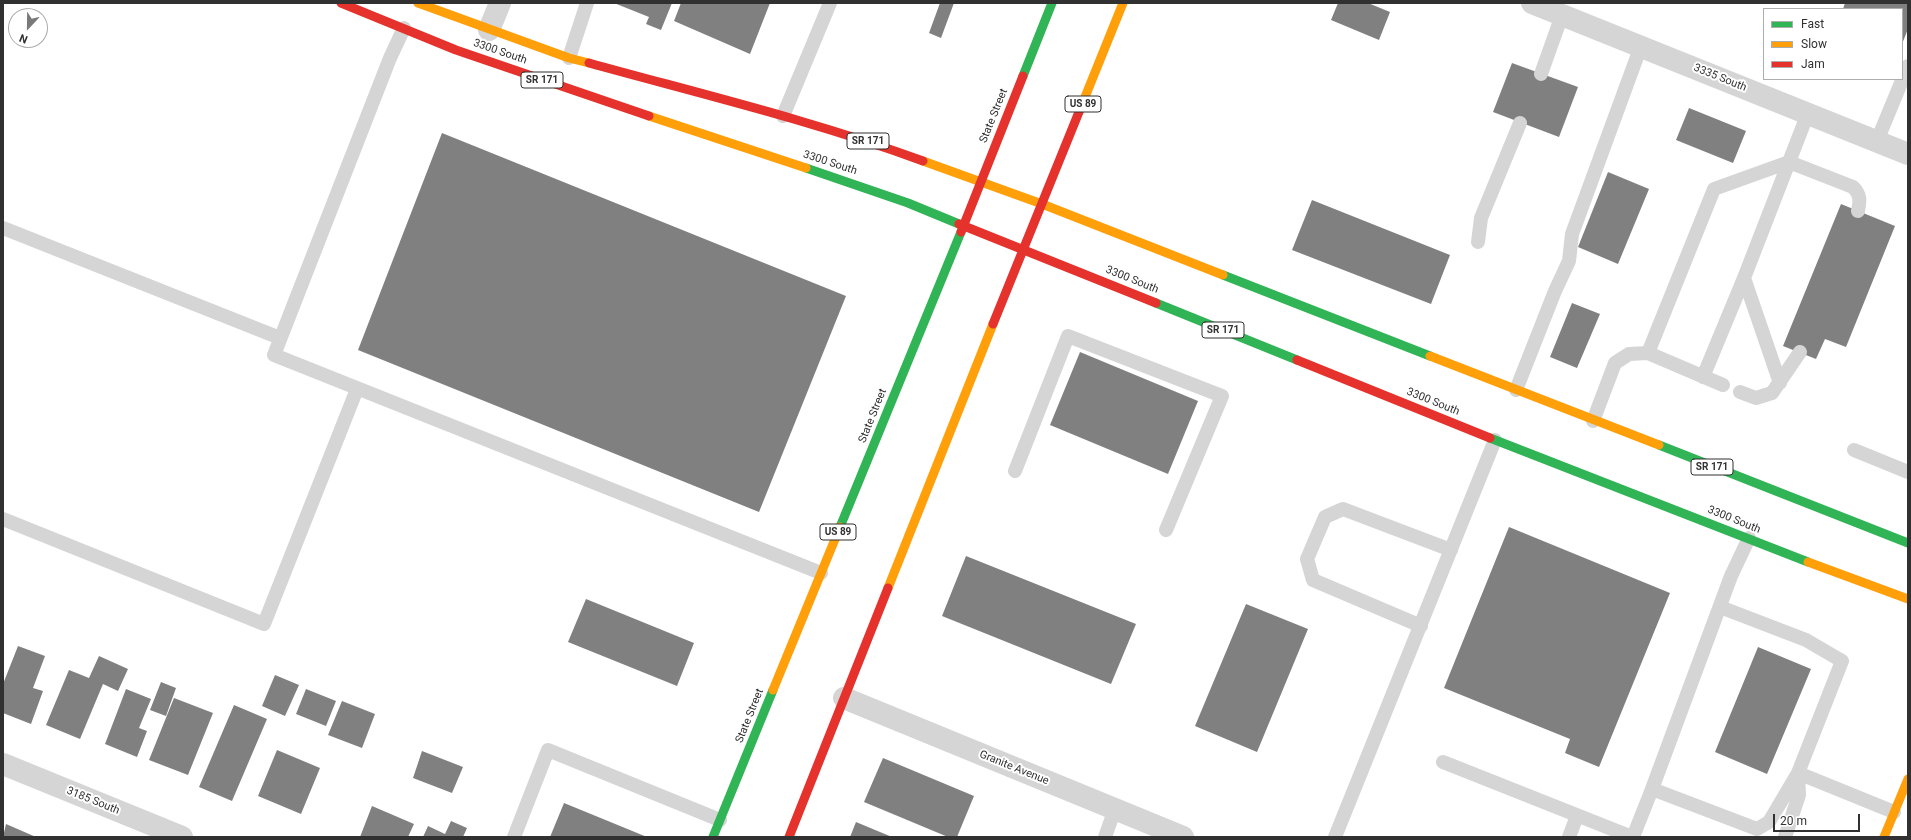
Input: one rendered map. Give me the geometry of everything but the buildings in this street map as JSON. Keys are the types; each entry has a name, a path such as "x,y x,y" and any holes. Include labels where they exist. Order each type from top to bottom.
{"main road":[{"name":"3300 South","path":"341,3 473,56 746,148 838,177 1023,249 1495,440 1908,598"},
{"name":"3300 South","path":"418,3 569,58 783,116 865,140 980,183 1042,204 1593,421 1908,543"},
{"name":"State Street","path":"713,837 963,226 1052,3"},
{"name":"US 89","path":"789,837 1023,249 1123,3"},
{"path":"1884,837 1908,779"}],"street":[{"path":"489,30 500,3"},
{"name":"3335 South","path":"1532,3 1908,154"},
{"name":"Granite Avenue","path":"844,698 1183,837"},
{"name":"3185 South","path":"3,764 182,837"}],"lane":[{"path":"569,58 587,3"},
{"path":"783,116 830,3"},
{"path":"1541,74 1562,15"},
{"path":"404,28 390,58 274,355 821,573"},
{"path":"1516,390 1555,291 1569,261 1572,234 1641,46"},
{"path":"1903,78 1908,66"},
{"path":"1877,141 1902,80"},
{"path":"1703,377 1744,278 1808,113"},
{"path":"1478,242 1481,218 1520,123"},
{"path":"1648,353 1714,189 1789,162 1853,187 1858,193 1860,201 1858,211"},
{"path":"3,228 280,338"},
{"path":"1744,278 1780,383"},
{"path":"1015,471 1068,336 1222,396 1166,530"},
{"path":"1740,392 1756,398 1772,393 1800,352"},
{"path":"1593,421 1615,363 1629,354 1648,353 1723,385"},
{"path":"3,519 264,624 357,389"},
{"path":"1335,837 1495,440"},
{"path":"1854,450 1908,472"},
{"path":"1421,626 1313,580 1308,559 1324,517 1343,509 1451,550"},
{"path":"1443,762 1632,837 1652,789 1731,576 1749,538"},
{"path":"1652,789 1757,830 1769,822 1798,773 1842,661 1806,640 1720,607"},
{"path":"514,837 548,750 720,820"},
{"path":"1798,773 1894,812"},
{"path":"1785,837 1799,795 1798,773"},
{"path":"1105,837 1115,809"},
{"path":"1569,837 1578,816"}],"traffic: fast":[{"path":"1023,76 1052,3"},
{"path":"806,168 908,203 959,224"},
{"path":"840,527 961,232"},
{"path":"1223,275 1430,356"},
{"path":"1156,303 1297,360"},
{"path":"1490,438 1808,562"},
{"path":"1659,445 1908,543"},
{"path":"713,837 773,690"}],"traffic: slow":[{"path":"418,3 569,58 589,63"},
{"path":"1081,107 1123,3"},
{"path":"649,116 806,168"},
{"path":"923,161 1042,204 1223,275"},
{"path":"888,588 993,324"},
{"path":"1430,356 1659,445"},
{"path":"773,690 840,527"},
{"path":"1808,562 1908,599"},
{"path":"1884,837 1908,779"}],"traffic: jam":[{"path":"341,3 456,50 649,116"},
{"path":"589,63 841,133 923,161"},
{"path":"961,232 1023,76"},
{"path":"993,324 1081,107"},
{"path":"959,224 1156,303"},
{"path":"1297,360 1490,438"},
{"path":"789,837 888,588"}]}
